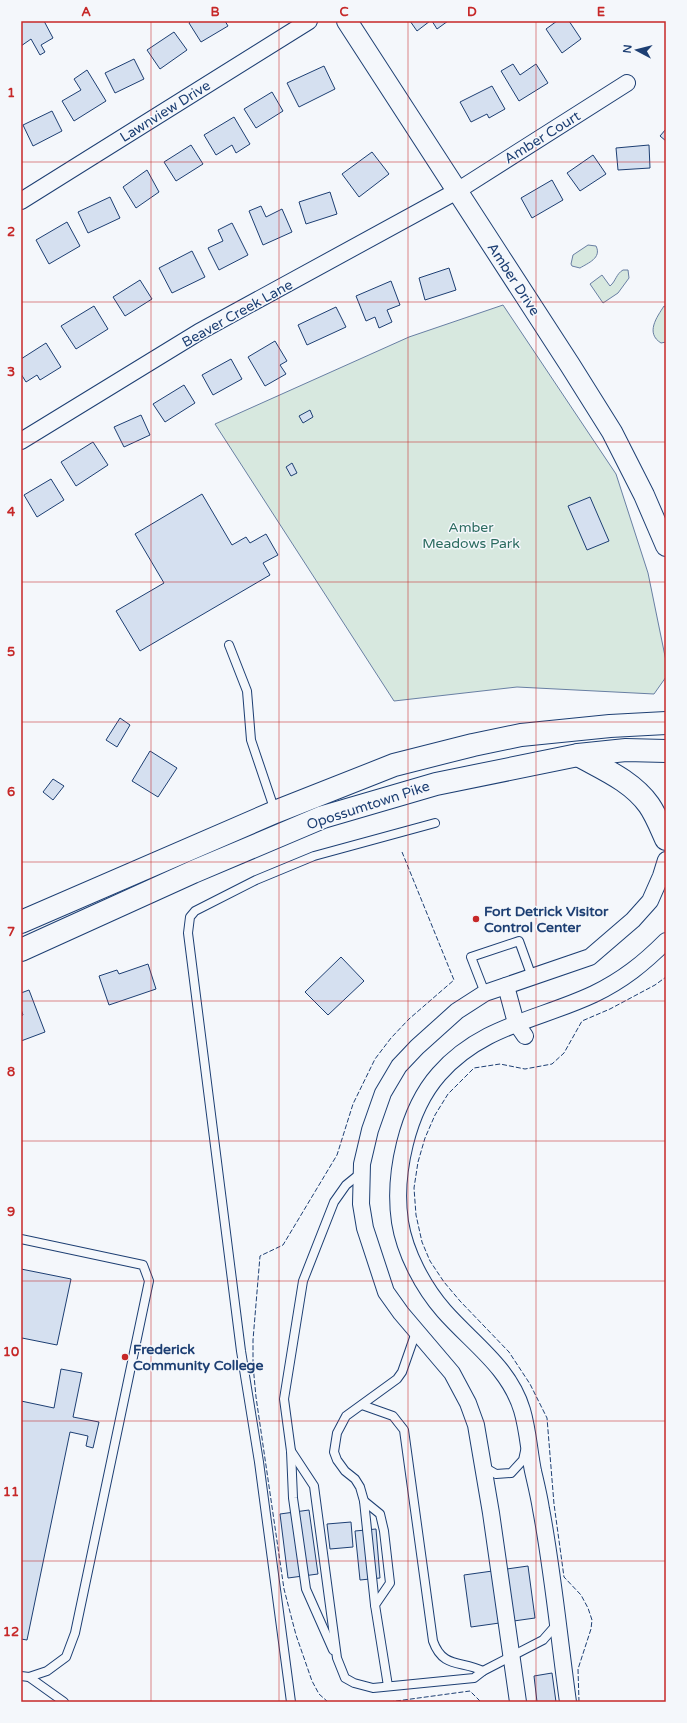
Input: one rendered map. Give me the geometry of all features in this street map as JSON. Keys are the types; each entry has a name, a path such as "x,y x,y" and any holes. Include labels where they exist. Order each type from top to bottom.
{"main road":[{"name":"Opossumtown Pike","path":"21,922 275,812 394,765 473,745 521,736 610,726 666,723"},
{"name":"Opossumtown Pike","path":"21,950 194,872 323,817 436,784 578,755 626,750 666,750"},
{"path":"578,755 623,780 639,793 650,806 666,839"}],"street":[{"name":"Lawnview Drive","path":"21,201 309,21"},
{"name":"Amber Drive","path":"347,21 612,432 666,542"},
{"name":"Amber Court","path":"457,191 627,83"},
{"name":"Beaver Creek Lane","path":"21,441 199,332 457,191"},
{"path":"518,1702 476,1424 468,1403 452,1373 416,1332 386,1292 364,1228 361,1204 362,1172 370,1130 383,1093 399,1066 417,1047 457,1011 485,993 590,956 633,920 650,901 666,860"},
{"path":"568,1702 541,1509 522,1410 511,1384 492,1358 465,1334 442,1309 422,1279 407,1248 400,1222 398,1185 402,1159 411,1124 423,1097 439,1075 458,1056 475,1043 520,1030 560,1008 601,990 643,964 666,941"},
{"path":"506,986 520,1030"}],"lane":[{"path":"229,645 247,692 251,740 275,812"},
{"path":"291,1702 258,1462 241,1352 188,933 190,918 195,911 256,880 314,856 435,823"},
{"path":"485,993 471,957 519,941 532,977"},
{"path":"362,1172 346,1184 334,1202 303,1281 284,1399 291,1451 293,1498 306,1589 345,1678 354,1683 374,1688 474,1678 483,1671 511,1658 543,1640 557,1624"},
{"path":"21,1239 143,1265 149,1281 75,1633 66,1657 47,1671 25,1677"},
{"path":"388,1686 375,1605 364,1501 360,1486 355,1479 344,1471 334,1452 336,1433 346,1416 397,1380 402,1372 416,1332"},
{"path":"362,1405 393,1416 404,1430 433,1641 436,1650 440,1656 447,1660 472,1666 483,1671"},
{"path":"483,1467 496,1474 511,1473 523,1460 528,1436"},
{"path":"291,1451 314,1486 337,1658"},
{"path":"364,1501 380,1514 384,1531 390,1576 390,1583 375,1605"},
{"path":"25,1677 64,1702"}],"green space":[{"path":"588,245 596,246 596,257 580,268 572,266 573,255"},
{"path":"623,270 628,270 629,278 618,293 603,303 590,284 602,275 610,286 619,273"},
{"name":"Amber Meadows Park","path":"503,305 616,474 648,573 666,661 666,677 654,694 517,687 394,701 215,424 409,337"},
{"path":"664,306 666,307 666,342 661,343 656,339 653,330 656,320"}],"building":[{"path":"21,21 44,21 53,38 41,45 45,52 40,55 31,39 21,46"},
{"path":"191,21 225,21 228,26 201,42 189,23"},
{"path":"410,21 430,21 417,31"},
{"path":"432,21 448,21 437,29"},
{"path":"557,21 569,21 581,39 562,53 546,29"},
{"path":"174,32 187,50 160,69 147,50"},
{"path":"134,59 144,79 115,93 105,73"},
{"path":"513,64 520,75 536,64 548,83 519,101 501,71"},
{"path":"324,66 335,89 299,107 287,83"},
{"path":"87,70 106,101 74,121 62,101 81,90 74,79"},
{"path":"492,86 505,109 489,118 487,114 471,122 460,102"},
{"path":"272,92 283,111 256,128 244,109"},
{"path":"52,111 62,131 33,146 23,125"},
{"path":"234,117 250,144 236,153 232,145 216,155 204,135"},
{"path":"666,129 666,141 660,136"},
{"path":"191,145 203,164 176,181 164,162"},
{"path":"649,145 650,168 618,170 616,148"},
{"path":"372,152 389,174 359,197 342,174"},
{"path":"593,155 606,174 580,191 567,173"},
{"path":"147,170 159,192 136,208 123,187"},
{"path":"552,180 563,200 532,218 521,198"},
{"path":"330,192 337,214 306,224 299,202"},
{"path":"110,197 120,218 88,233 78,212"},
{"path":"261,206 266,217 282,209 292,232 263,245 249,211"},
{"path":"67,222 80,246 49,264 36,240"},
{"path":"232,223 248,255 219,270 208,248 223,241 218,230"},
{"path":"192,251 205,277 172,293 159,268"},
{"path":"449,268 456,290 425,300 419,278"},
{"path":"140,280 152,299 125,316 113,297"},
{"path":"391,281 400,305 387,310 392,322 379,328 375,317 366,321 356,296"},
{"path":"94,306 108,329 76,349 61,326"},
{"path":"336,307 346,327 307,345 298,325"},
{"path":"275,341 287,361 280,365 286,374 265,386 248,357"},
{"path":"46,343 61,367 40,380 37,375 26,382 21,374 21,359"},
{"path":"231,359 242,379 213,395 202,375"},
{"path":"184,385 195,403 165,422 153,404"},
{"path":"310,410 313,417 303,423 299,416"},
{"path":"141,415 150,435 124,447 114,427"},
{"path":"93,442 108,465 76,486 61,462"},
{"path":"292,463 297,473 291,476 286,467"},
{"path":"51,479 64,500 37,517 24,495"},
{"path":"202,494 232,545 246,537 250,543 266,534 278,555 263,563 270,575 140,651 116,611 164,583 135,534"},
{"path":"590,497 609,541 587,550 568,506"},
{"path":"120,718 130,725 117,747 106,740"},
{"path":"150,751 177,768 158,797 132,781"},
{"path":"53,779 64,786 53,800 43,792"},
{"path":"341,957 364,981 328,1015 305,992"},
{"path":"148,964 156,989 109,1005 99,976 117,970 119,974"},
{"path":"29,990 45,1032 21,1041 21,1016 23,1015 21,1009 21,993"},
{"path":"21,1269 71,1279 57,1345 22,1338 21,1343"},
{"path":"61,1369 82,1373 73,1417 99,1422 93,1448 86,1446 88,1436 70,1432 27,1640 21,1639 21,1401 54,1408"},
{"path":"309,1510 318,1574 288,1578 280,1514"},
{"path":"351,1522 353,1547 330,1549 327,1524"},
{"path":"376,1529 380,1578 360,1580 355,1531"},
{"path":"528,1566 535,1618 471,1627 464,1575"},
{"path":"552,1673 556,1702 537,1702 534,1676"}],"fence":[{"path":"328,1702 319,1694 312,1681 296,1635 284,1589 256,1397 253,1365 253,1340 260,1256 283,1245 337,1155 353,1104 375,1059 391,1038 409,1019 454,980 402,852"},
{"path":"579,1702 578,1669 591,1629 592,1620 581,1595 564,1577 554,1504 547,1418 530,1384 509,1352 460,1301 444,1282 430,1261 422,1242 416,1215 414,1188 418,1162 425,1138 435,1115 448,1094 474,1068 500,1064 525,1069 552,1064 564,1053 582,1021 610,1009 655,985 666,977"},
{"path":"389,1702 470,1691 481,1702"}],"place":[{"name":"Fort Detrick Visitor Control Center","path":"476,919"},
{"name":"Frederick Community College","path":"125,1357"}]}
